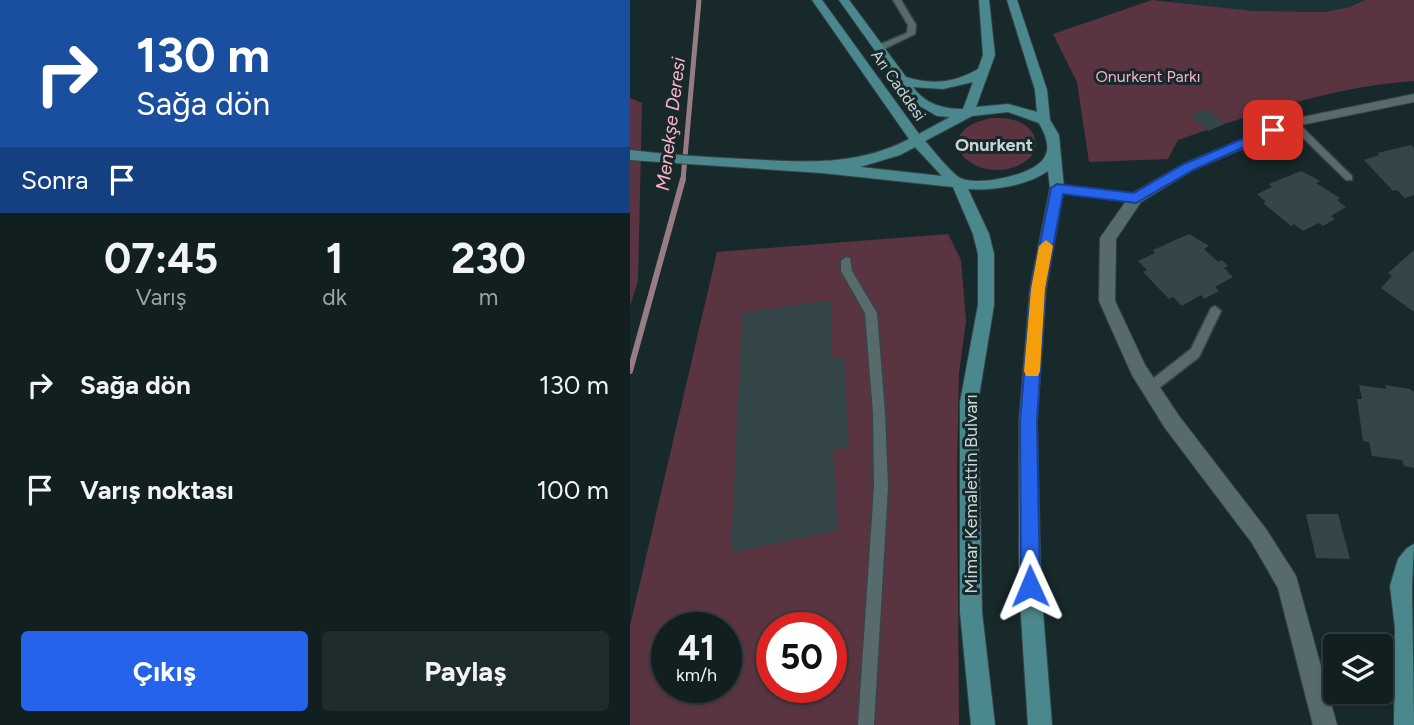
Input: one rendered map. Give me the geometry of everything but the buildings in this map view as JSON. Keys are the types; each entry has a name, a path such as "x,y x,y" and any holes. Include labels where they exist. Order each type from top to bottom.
{"main road":[{"name":"Arı Caddesi","path":"817,0 917,141 959,185"},
{"name":"Arı Caddesi","path":"844,0 915,98 942,113 968,113"},
{"path":"968,113 989,55 984,0"},
{"path":"1012,0 1018,27 1041,90 1044,120 1052,135 1057,188 1038,289 1028,422 1030,586 1040,725"},
{"path":"900,79 914,84 949,86 975,77 985,70"},
{"path":"822,168 859,163 895,152 968,113 988,108 1027,112 1044,120"},
{"path":"630,155 822,168 910,176 959,185 990,186 1018,180 1046,166 1054,153"},
{"name":"Mimar Kemalettin Bulvarı","path":"959,185 981,234 986,254 986,305 969,402 971,612 984,725"},
{"path":"1406,725 1409,619 1401,586 1406,566 1414,555"}],"street":[{"path":"1325,725 1288,584 1259,536 1138,370 1107,301 1108,238 1136,198 1188,167 1293,123 1414,97"}],"lane":[{"path":"879,48 911,34 912,25 897,0"},
{"path":"1293,123 1349,178"},
{"path":"1057,188 1136,198"},
{"path":"846,261 847,271 872,313 878,401 881,487 866,725"},
{"path":"1150,388 1195,353 1215,311"}],"shaded area":[{"path":"1174,0 1365,0 1350,7 1324,12 1253,11 1169,4"}],"green space":[{"name":"Onurkent Parkı","path":"1152,0 1253,11 1324,12 1350,7 1365,0 1414,0 1414,81 1325,95 1235,121 1178,140 1168,159 1089,162 1077,82 1053,34"},
{"path":"630,98 642,103 638,281 630,306"},
{"path":"991,118 1014,120 1030,130 1035,141 1033,154 1021,164 1004,170 987,169 973,164 963,156 958,145 960,135 971,125"},
{"path":"948,234 961,260 966,321 959,373 957,471 959,725 630,725 630,626 717,252"}],"waterway":[{"name":"Menekşe Deresi","path":"683,180 699,0"},
{"name":"Menekşe Deresi","path":"630,371 683,179"}],"slow traffic":[{"path":"1032,371 1038,289 1046,246"}],"district":[{"name":"Onurkent","path":"994,145"}],"route":[{"path":"1030,586 1028,422 1038,289 1057,188 1136,198 1188,167 1273,130"}]}
